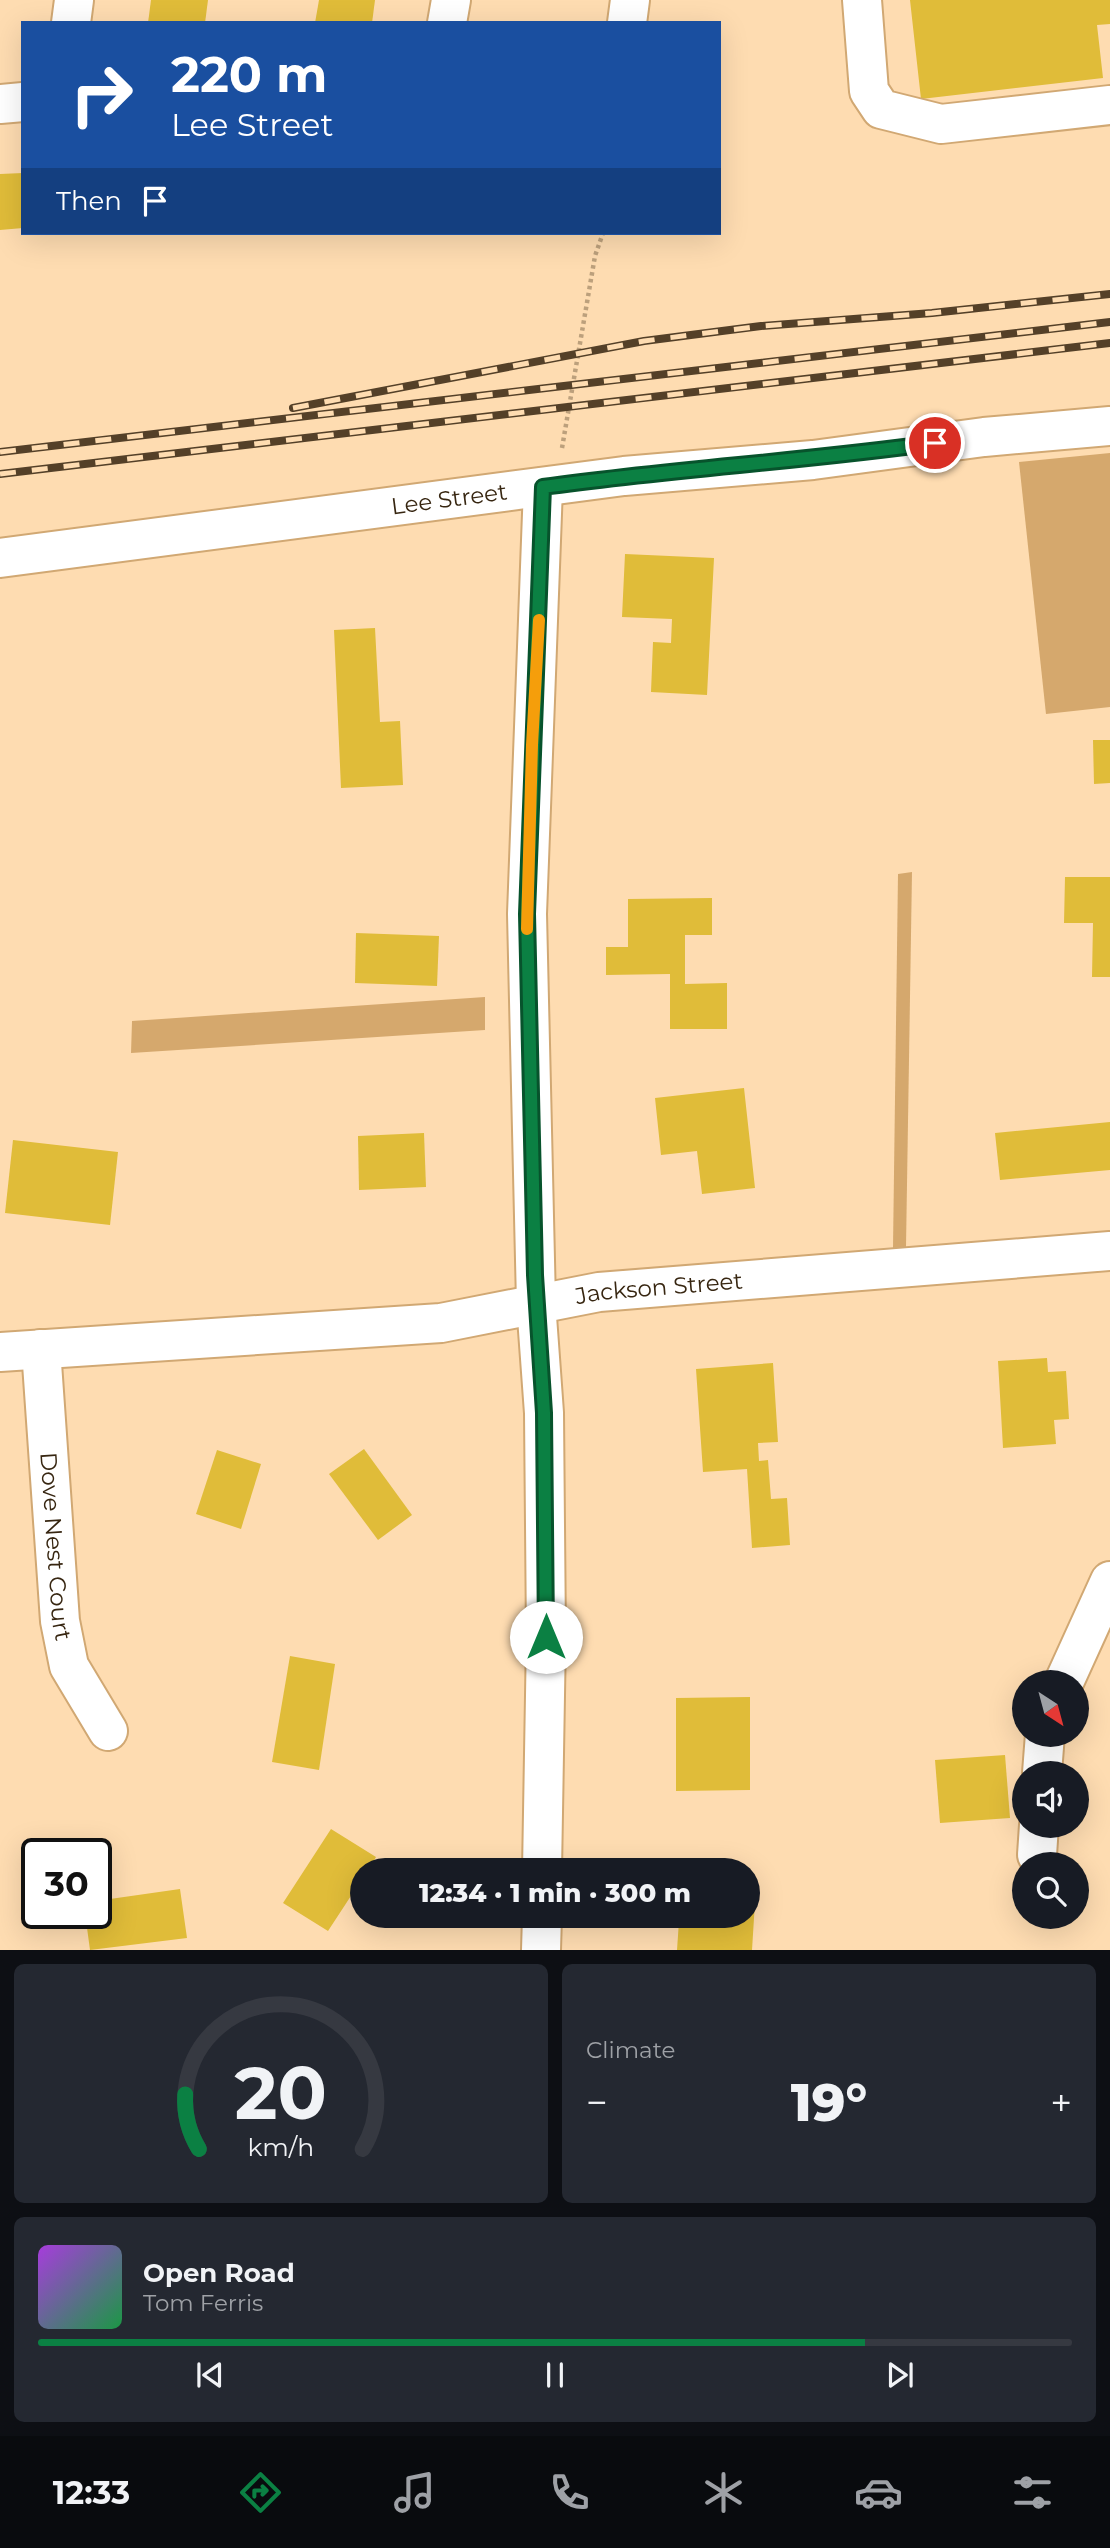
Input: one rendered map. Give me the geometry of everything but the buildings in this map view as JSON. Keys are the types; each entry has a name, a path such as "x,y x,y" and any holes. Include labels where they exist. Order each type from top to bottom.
{"street":[{"path":"71,21 74,0"},
{"path":"447,21 451,0"},
{"path":"627,21 630,0"},
{"path":"862,0 869,91 881,109 941,124 1110,105"},
{"path":"0,104 21,102"},
{"name":"Lee Street","path":"0,558 551,486 813,460 984,437 1110,426"},
{"path":"542,1858 544,1413 536,1303 527,914 551,486"},
{"name":"Jackson Street","path":"0,1352 441,1323 598,1292 1110,1251"},
{"name":"Dove Nest Court","path":"41,1349 60,1621 69,1666 108,1731"},
{"path":"1070,1670 1110,1581"},
{"path":"541,1950 542,1928"}],"path":[{"path":"551,486 595,256 602,235"}],"shaded area":[{"path":"1110,453 1110,707 1046,714 1019,462"},
{"path":"912,872 906,1247 893,1248 898,874"},
{"path":"485,997 485,1030 131,1053 132,1021"}],"railway":[{"path":"293,408 644,341 761,326 932,313 1110,294"},
{"path":"0,452 1110,322"},
{"path":"0,474 1110,343"}],"slow traffic":[{"path":"527,929 532,745 539,620"}],"route":[{"path":"546,1637 544,1413 535,1275 527,914 543,487 624,476 813,460 935,443"}]}
